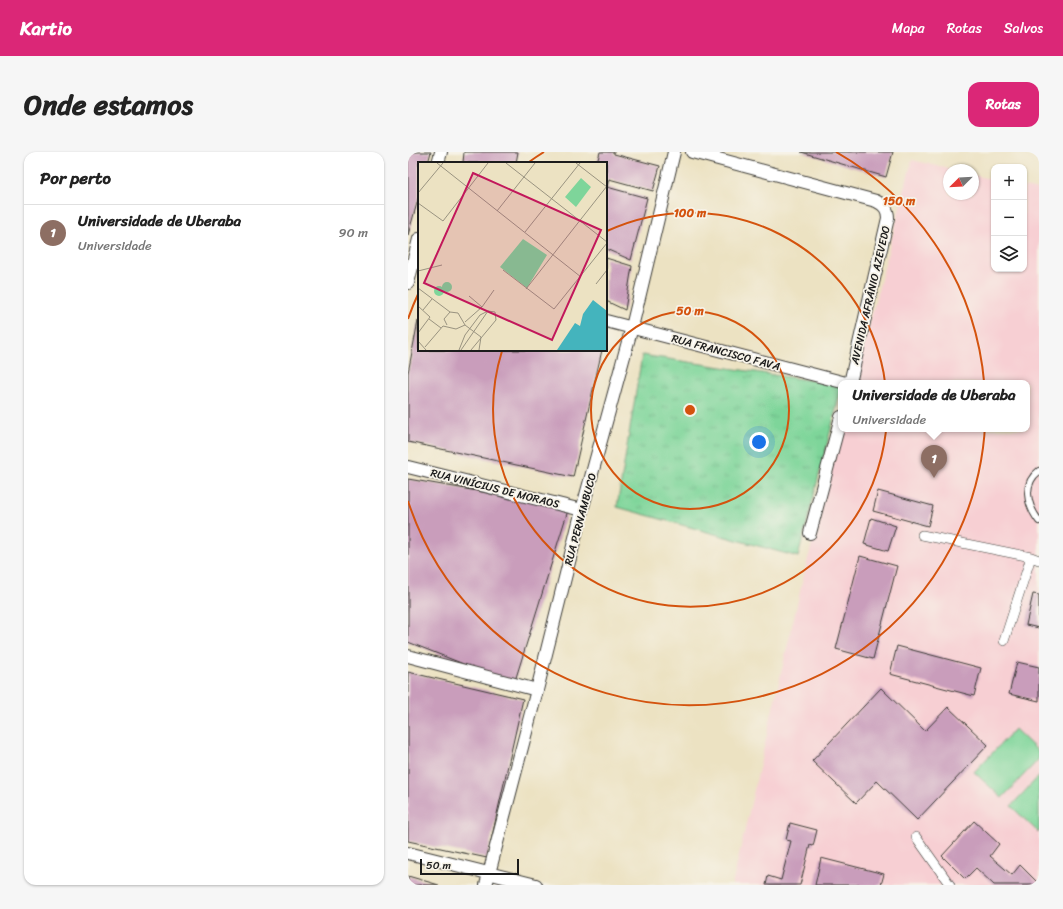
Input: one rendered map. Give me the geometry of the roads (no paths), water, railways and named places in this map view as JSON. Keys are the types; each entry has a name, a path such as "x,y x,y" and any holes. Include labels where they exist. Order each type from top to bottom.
{"street":[{"path":"438,162 441,152"},
{"name":"RUA PERNAMBUCO","path":"487,879 537,690 582,510 632,327 674,152"},
{"name":"AVENIDA AFRÂNIO AZEVEDO","path":"692,152 876,201 885,208 888,213 888,218 851,380"},
{"path":"411,277 418,244"},
{"name":"RUA FRANCISCO FAVA","path":"607,321 838,381"},
{"path":"810,533 838,429"},
{"name":"RUA VINÍCIUS DE MORAOS","path":"408,467 582,510"},
{"path":"922,535 1035,559 1004,641"},
{"path":"408,656 537,690"},
{"path":"916,837 950,885"},
{"path":"408,853 487,879 536,885"}],"lane":[{"path":"1038,519 1031,506 1028,495 1028,485 1034,475 1039,471"}],"place":[{"name":"Universidade de Uberaba","path":"934,478"}]}
